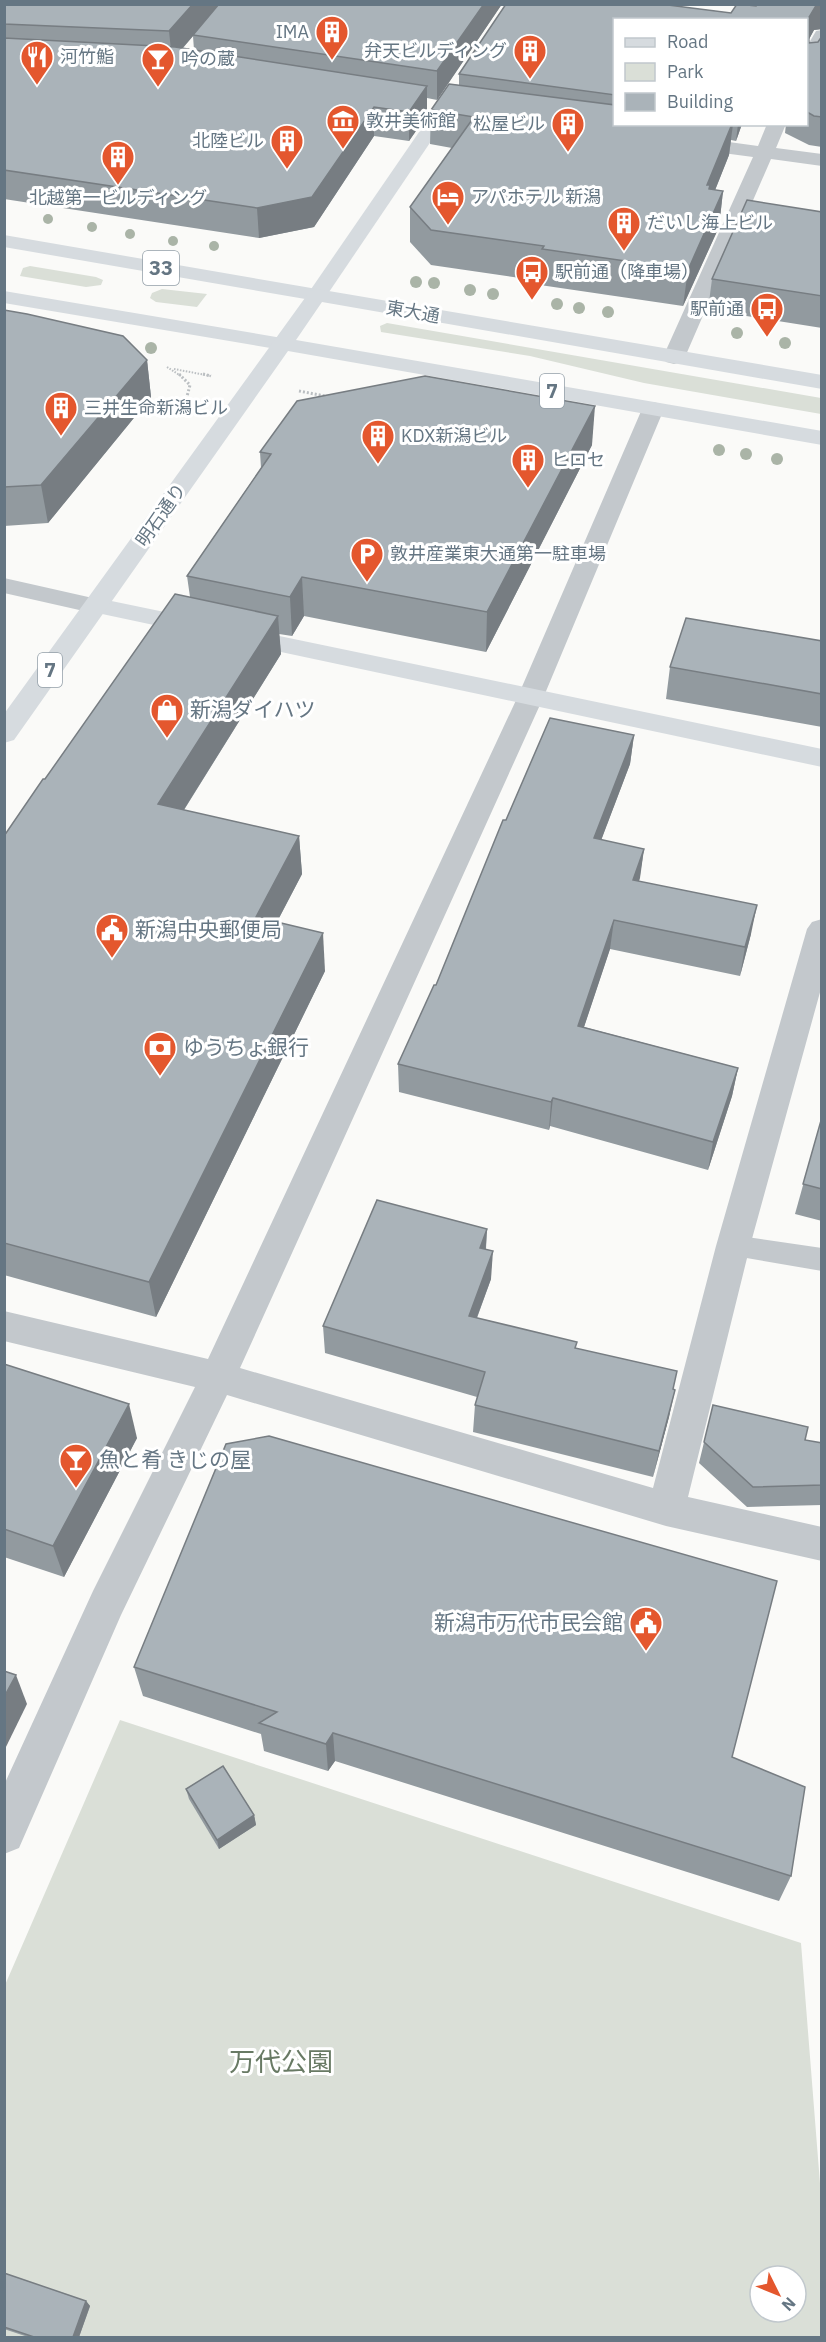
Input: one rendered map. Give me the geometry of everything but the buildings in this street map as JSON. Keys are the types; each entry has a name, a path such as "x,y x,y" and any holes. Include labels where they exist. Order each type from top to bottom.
{"main road":[{"name":"明石通り","path":"4,734 282,344 463,80"},
{"name":"東大通","path":"4,241 822,382"},
{"path":"4,297 282,344"},
{"name":"7","path":"282,344 822,438"},
{"path":"97,606 822,758"}],"street":[{"path":"808,63 822,35"},
{"path":"421,105 468,112"},
{"path":"674,357 776,126"},
{"path":"669,140 822,160"},
{"path":"4,1833 107,1604 218,1377 531,696 652,408"},
{"path":"4,585 97,606"},
{"path":"666,1509 733,1246 820,942"},
{"path":"4,1326 218,1377 666,1509 822,1544"}],"lane":[{"path":"733,1246 822,1260"}],"path":[{"path":"167,367 176,371 190,385 184,408"},
{"path":"324,402 332,400"}],"green space":[{"path":"30,266 103,280 101,285 86,287 20,276 23,268"},
{"path":"162,289 207,294 197,307 156,302 150,298 152,293"},
{"path":"387,323 821,398 821,414 644,383 530,356 381,332 380,326"},
{"name":"万代公園","path":"120,1720 801,1943 821,2196 821,2337 5,2338 5,1985"}],"place":[{"name":"IMA","path":"332,61"},
{"name":"弁天ビルディング","path":"530,80"},
{"name":"河竹鮨","path":"37,86"},
{"name":"吟の蔵","path":"158,88"},
{"name":"敦井美術館","path":"343,150"},
{"name":"松屋ビル","path":"568,153"},
{"name":"北陸ビル","path":"287,170"},
{"name":"北越第一ビルディング","path":"118,186"},
{"name":"アパホテル 新潟","path":"448,226"},
{"name":"だいし海上ビル","path":"624,252"},
{"name":"駅前通（降車場）","path":"532,301"},
{"name":"駅前通","path":"767,338"},
{"name":"三井生命新潟ビル","path":"61,437"},
{"name":"KDX新潟ビル","path":"378,465"},
{"name":"ヒロセ","path":"528,489"},
{"name":"敦井産業東大通第一駐車場","path":"367,583"},
{"name":"新潟ダイハツ","path":"167,739"},
{"name":"新潟中央郵便局","path":"112,959"},
{"name":"ゆうちょ銀行","path":"160,1077"},
{"name":"魚と肴 きじの屋","path":"76,1489"},
{"name":"新潟市万代市民会館","path":"646,1652"}]}
